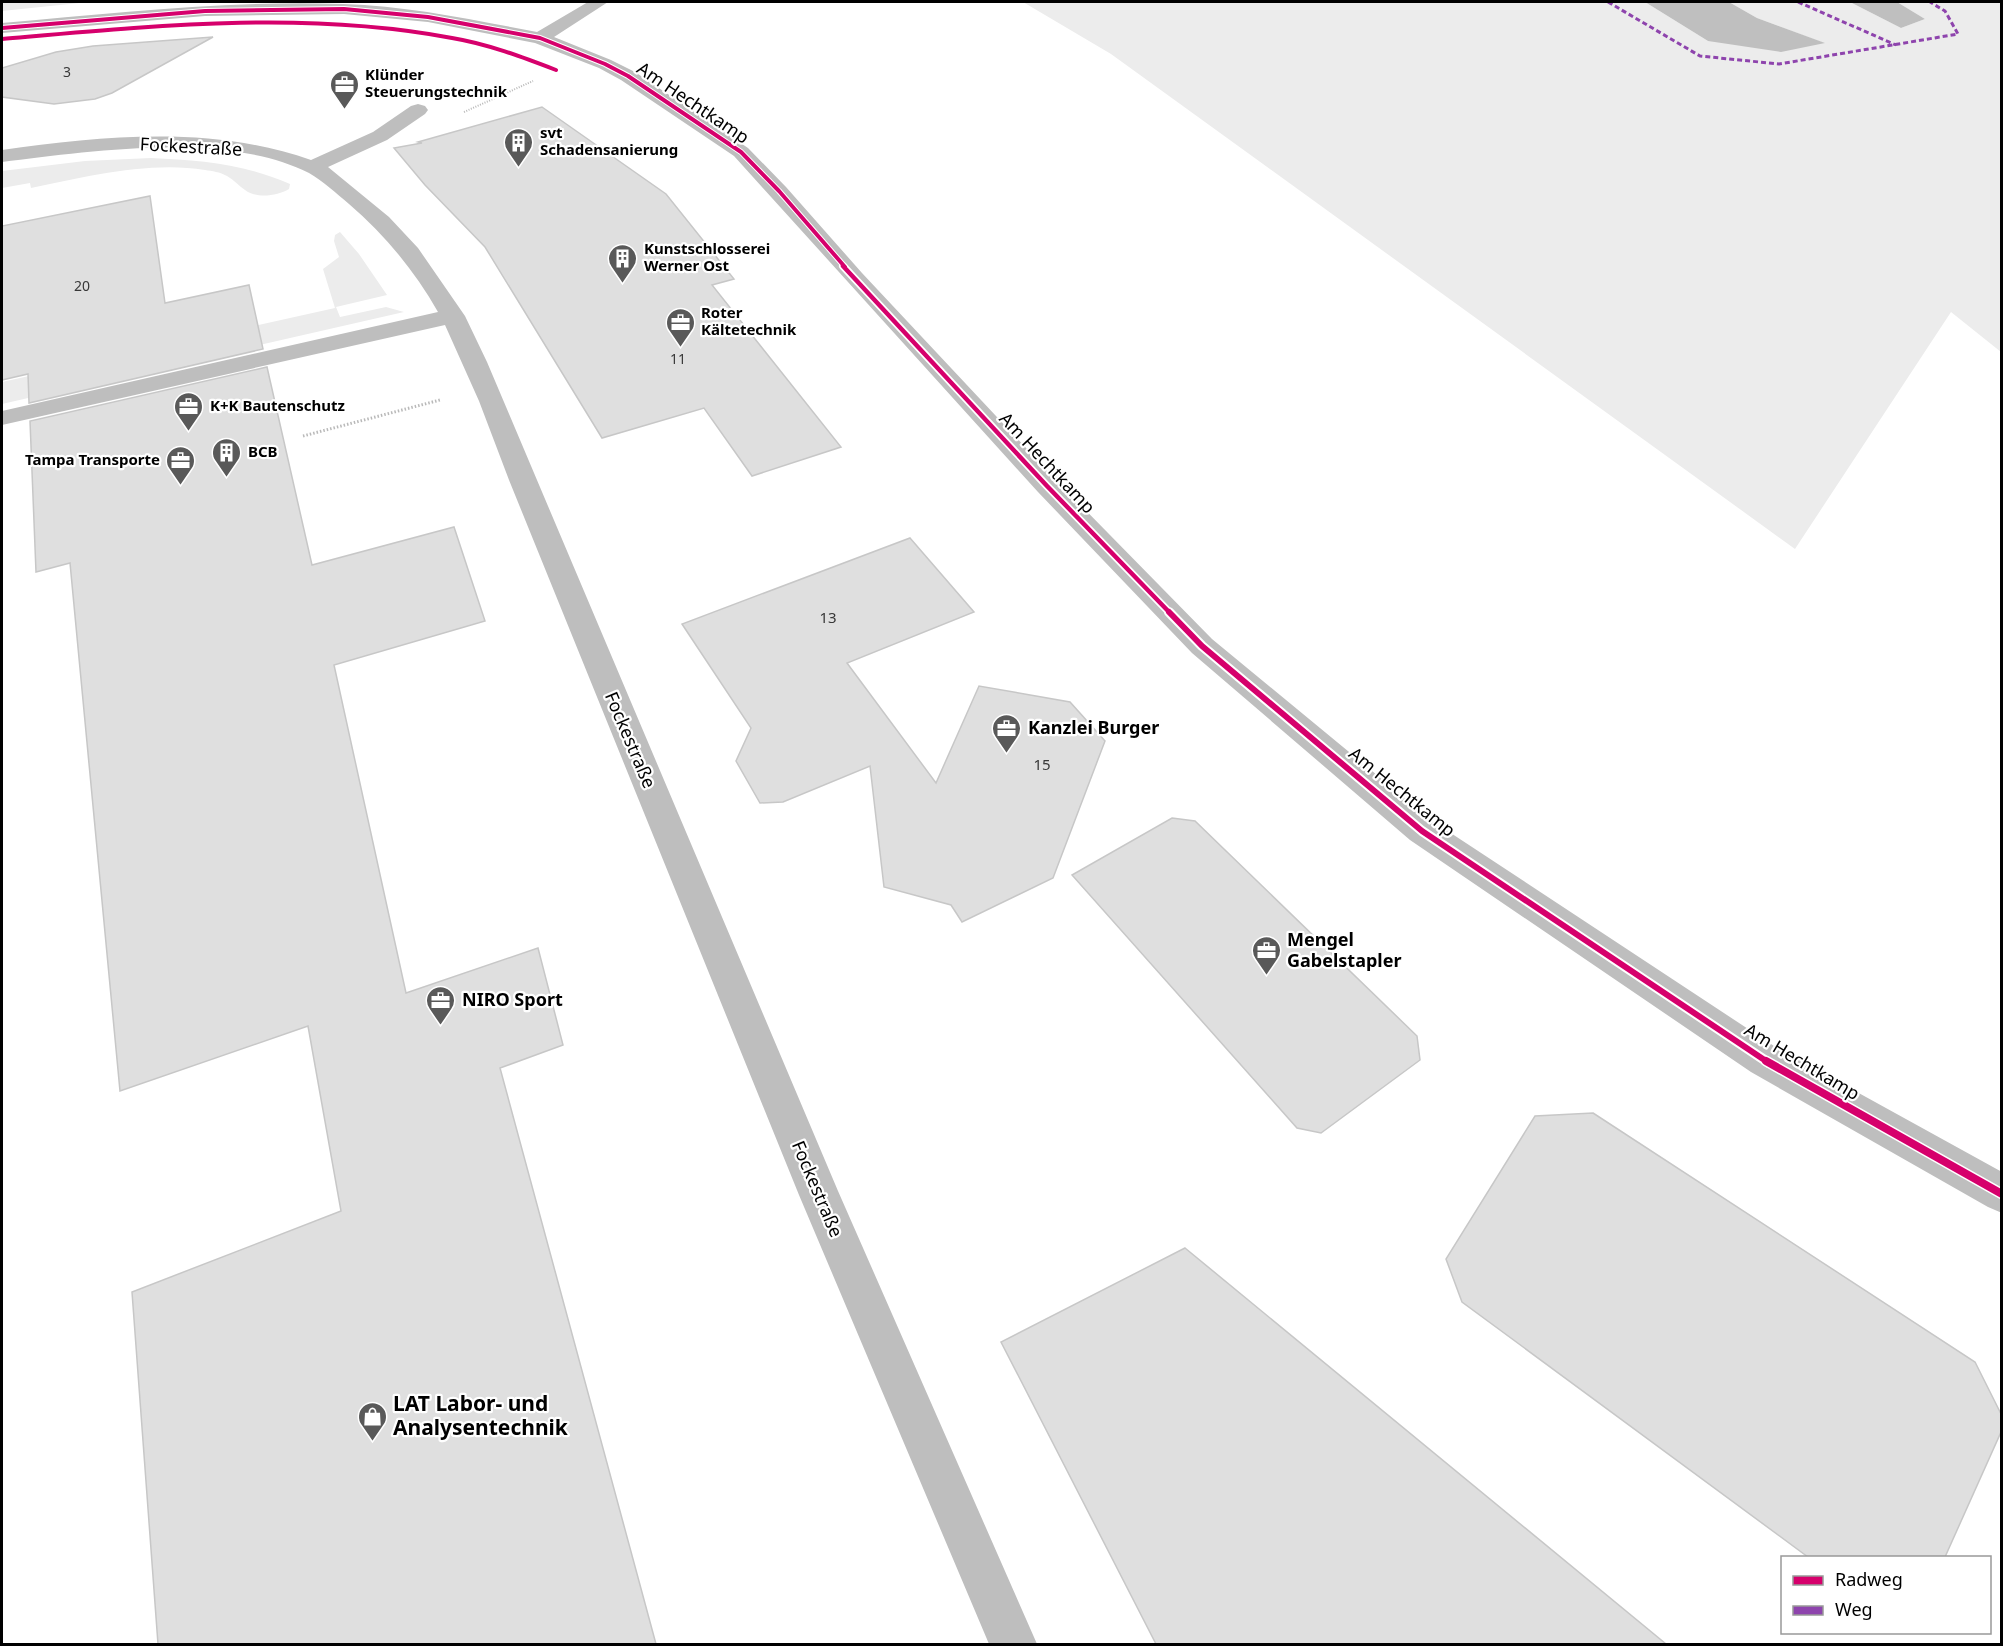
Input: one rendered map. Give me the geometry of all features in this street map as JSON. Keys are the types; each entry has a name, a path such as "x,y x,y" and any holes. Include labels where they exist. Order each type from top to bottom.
{"street":[{"path":"540,38 599,2"},
{"name":"Am Hechtkamp","path":"2,28 205,11 344,9 428,17 540,38 605,64 628,76 741,152 1047,486 1202,646 1422,831 1764,1060 2001,1194"},
{"path":"312,167 380,136 418,110"},
{"name":"Fockestraße","path":"2,156 87,147 194,143 240,147 279,156 312,167 364,204 392,230 420,264 453,316 487,388 527,492 815,1184 1013,1644"},
{"path":"2,418 453,316"}],"path":[{"path":"303,436 487,388"}],"shaded area":[{"path":"2,2 89,2 2,11"},
{"path":"1023,2 1645,2 1708,41 1824,43 1757,18 1729,2 1850,2 1901,28 1925,19 1897,2 2001,2 2001,352 1951,312 1795,549 1111,54"},
{"path":"1645,2 1729,2 1757,18 1825,43 1781,52 1708,41"},
{"path":"1850,2 1897,2 1925,19 1901,28"},
{"path":"151,158 187,160 239,168 290,184 289,189 273,195 255,195 219,173 162,167 95,175 31,188 30,183 2,188 2,171 85,161"},
{"path":"340,232 359,254 387,295 336,307 340,317 386,307 404,312 2,404 2,382 335,308 323,269 339,257 334,241 335,235"}],"building":[{"path":"213,37 112,93 95,99 54,104 2,97 2,68 56,52 93,46"},
{"path":"542,107 666,194 734,279 712,285 841,447 752,476 704,408 602,438 485,247 425,185 394,148 422,143 418,142"},
{"path":"150,196 165,303 249,285 263,349 29,403 28,374 2,380 2,226"},
{"path":"267,367 312,565 454,527 485,621 334,665 406,993 538,948 563,1045 500,1068 656,1644 158,1644 132,1292 341,1211 308,1026 120,1091 70,563 36,572 30,421"},
{"path":"910,538 974,612 847,663 936,783 979,686 1070,702 1105,741 1053,878 962,922 951,905 884,887 870,766 783,802 760,803 736,761 751,728 682,624"},
{"path":"1172,818 1195,821 1417,1036 1420,1060 1321,1133 1297,1128 1072,875"},
{"path":"1593,1113 1975,1362 2001,1414 2001,1432 1945,1556 1807,1556 1462,1302 1446,1259 1535,1116"},
{"path":"1185,1248 1666,1644 1156,1644 1001,1342"}],"marked path":[{"path":"1608,2 1700,56 1779,64 1958,34 1945,11 1930,2"},
{"path":"1798,2 1896,45"}],"cycle path":[{"path":"2,28 205,11 344,9 428,17 540,38 605,64 628,76 741,152 1047,486 1202,646 1422,831 1764,1060 2002,1194"},
{"path":"2,39 240,23 348,24 401,29 454,38 506,51 556,70"}],"place":[{"name":"Klünder Steuerungstechnik","path":"344,110"},
{"name":"svt Schadensanierung","path":"519,168"},
{"name":"Kunstschlosserei Werner Ost","path":"623,284"},
{"name":"Roter Kältetechnik","path":"680,348"},
{"name":"K+K Bautenschutz","path":"189,432"},
{"name":"BCB","path":"227,478"},
{"name":"Tampa Transporte","path":"181,486"},
{"name":"Kanzlei Burger","path":"1007,754"},
{"name":"Mengel Gabelstapler","path":"1266,976"},
{"name":"NIRO Sport","path":"441,1026"},
{"name":"LAT Labor- und Analysentechnik","path":"372,1442"}]}
